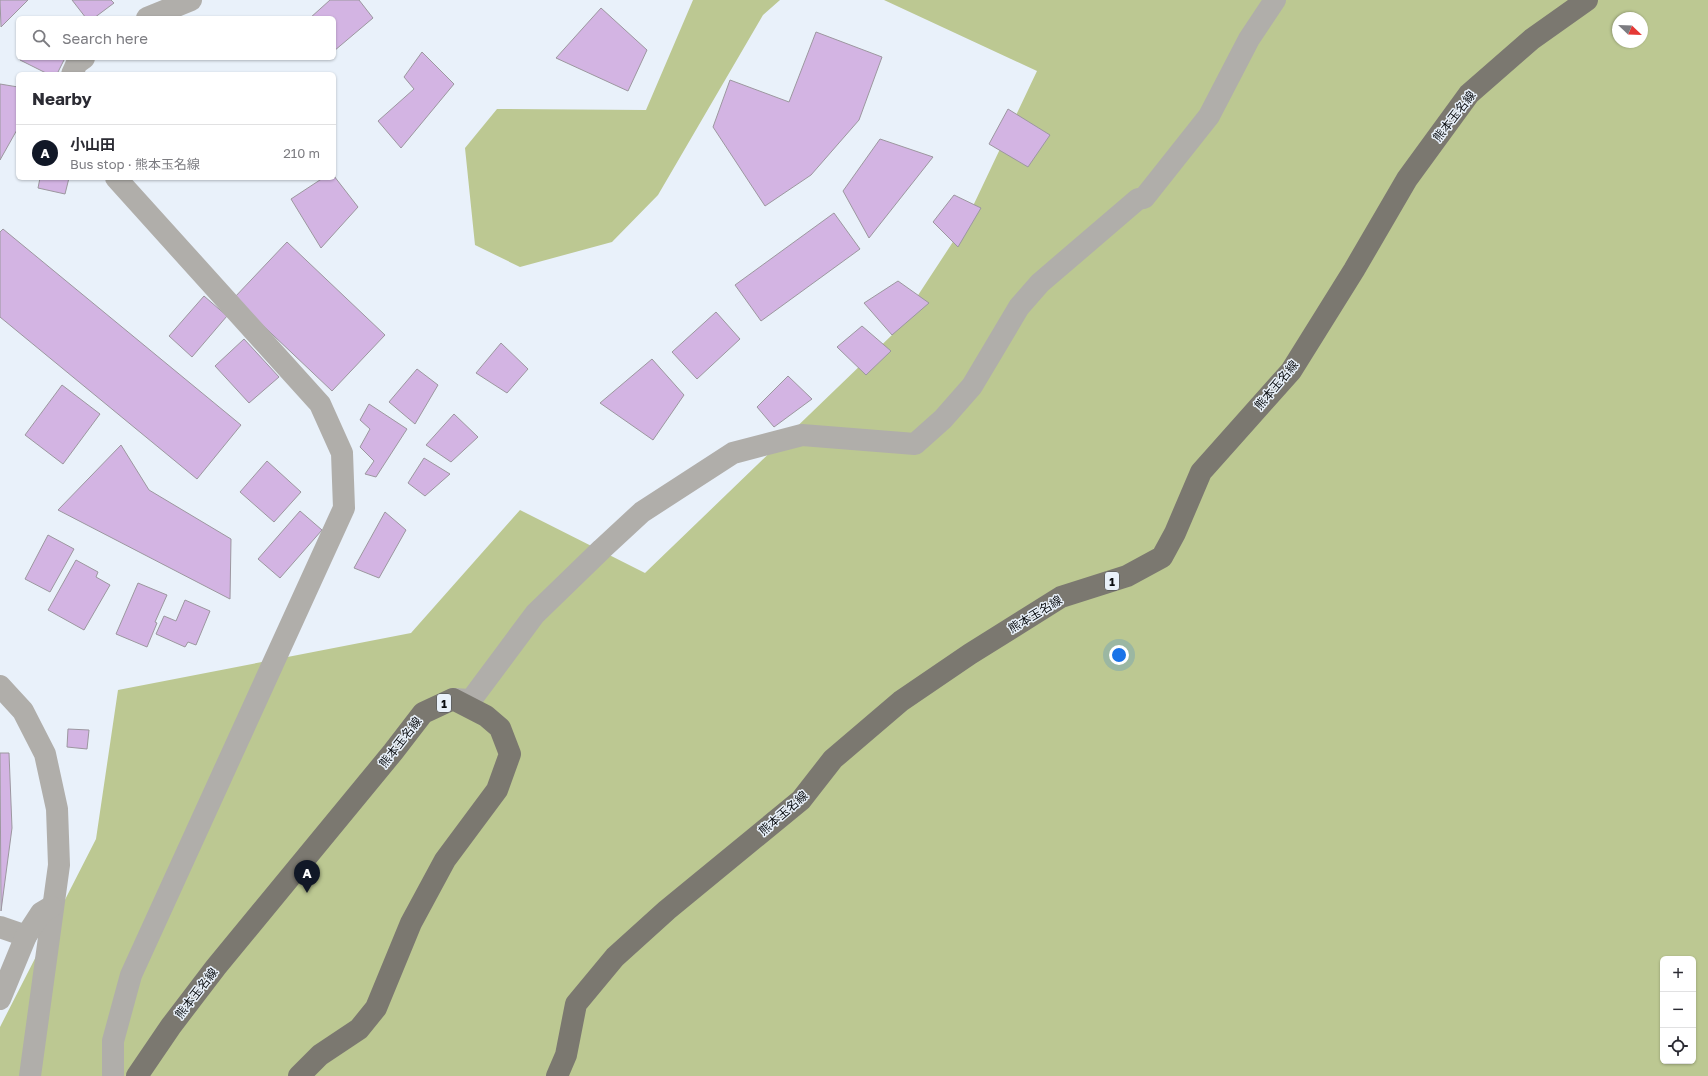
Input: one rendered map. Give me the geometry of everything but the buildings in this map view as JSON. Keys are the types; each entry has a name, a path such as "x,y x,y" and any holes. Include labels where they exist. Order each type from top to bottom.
{"main road":[{"name":"熊本玉名線","path":"557,1076 566,1055 576,1004 615,957 667,910 801,800 833,759 901,701 970,654 1061,597 1127,576 1162,557 1175,533 1201,472 1291,371 1354,270 1407,179 1469,94 1532,39 1586,0"},
{"name":"熊本玉名線","path":"137,1076 171,1026 216,966 393,752 423,713 453,699"},
{"name":"1","path":"299,1076 320,1055 359,1029 376,1008 411,923 445,860 497,790 510,754 500,728 486,716 453,699"}],"street":[{"path":"152,16 192,0"},
{"path":"453,699 471,700 535,614 642,512 733,453 802,434 915,444 943,419 972,386 1019,307 1040,282 1138,199 1144,198 1184,149 1210,116 1249,40 1275,0"},
{"path":"73,72 77,64 82,60"},
{"path":"113,1076 113,1042 131,974 344,508 342,453 320,404 118,180"},
{"path":"0,686 23,711 45,754 57,810 59,865 52,907 30,1076"},
{"path":"0,999 26,936 41,913 52,907"},
{"path":"0,927 26,936"}],"green space":[{"path":"693,0 780,0 763,15 658,195 612,242 520,267 475,245 465,148 497,109 646,110"},
{"path":"884,0 1708,0 1708,1076 0,1076 0,1027 96,839 118,690 411,633 520,510 645,573 892,335 964,225 1037,71"}],"place":[{"name":"小山田","path":"307,893"}]}
